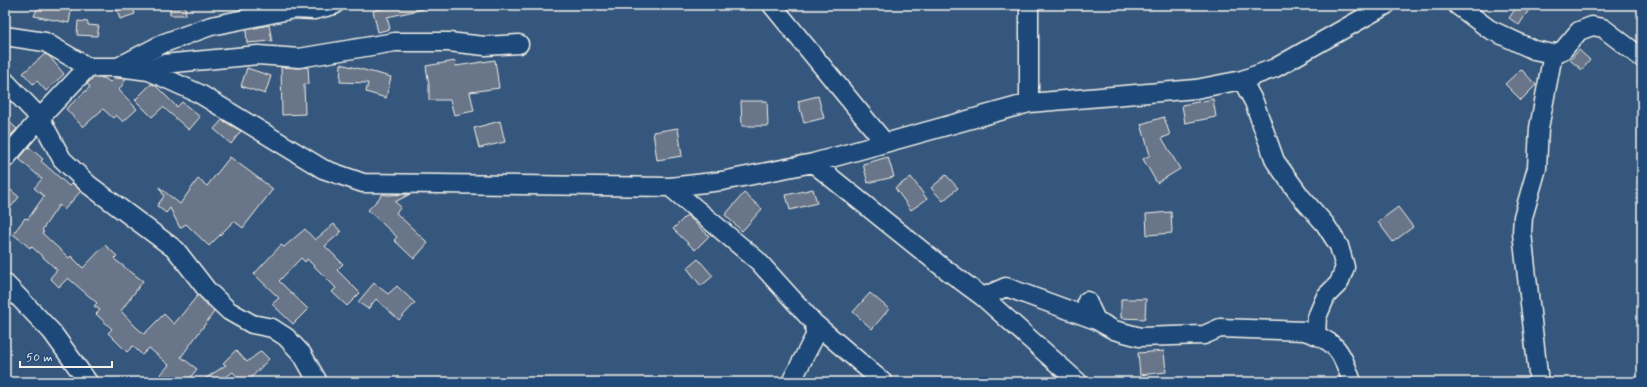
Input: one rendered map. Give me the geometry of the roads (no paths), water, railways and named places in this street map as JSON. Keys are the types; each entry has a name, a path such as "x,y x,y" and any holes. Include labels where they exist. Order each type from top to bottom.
{"street":[{"path":"118,67 164,43 211,26 294,7 314,10 334,5"},
{"path":"772,5 885,143"},
{"path":"1029,5 1029,103"},
{"path":"5,36 45,42 88,67 118,67 149,71 200,94 323,169 363,183 670,187 722,181 813,163 1029,103 1196,89 1242,80 1275,68 1386,5"},
{"path":"1457,5 1489,29 1534,50 1553,54 1563,50 1579,32 1592,26 1603,28 1642,58"},
{"path":"149,71 163,64 258,55 299,58 395,42 448,42 485,46 519,44"},
{"path":"1538,382 1522,232 1523,217 1537,168 1539,128 1553,54"},
{"path":"5,159 40,118 88,67"},
{"path":"1242,80 1254,102 1275,161 1301,197 1325,224 1339,246 1345,267 1339,283 1326,296 1317,317 1316,335"},
{"path":"5,81 40,118 62,159 89,185 176,250 207,290 229,310 252,324 272,328 286,337 302,354 318,382"},
{"path":"813,163 983,297 1078,382"},
{"path":"670,187 758,261 814,323 883,382"},
{"path":"5,283 52,332 88,382"},
{"path":"983,297 1006,287 1096,320 1114,330 1140,337 1204,335 1220,328 1304,331 1316,335 1335,348 1349,373 1352,382"},
{"path":"1087,301 1096,320"},
{"path":"791,382 815,336 814,323"}]}
